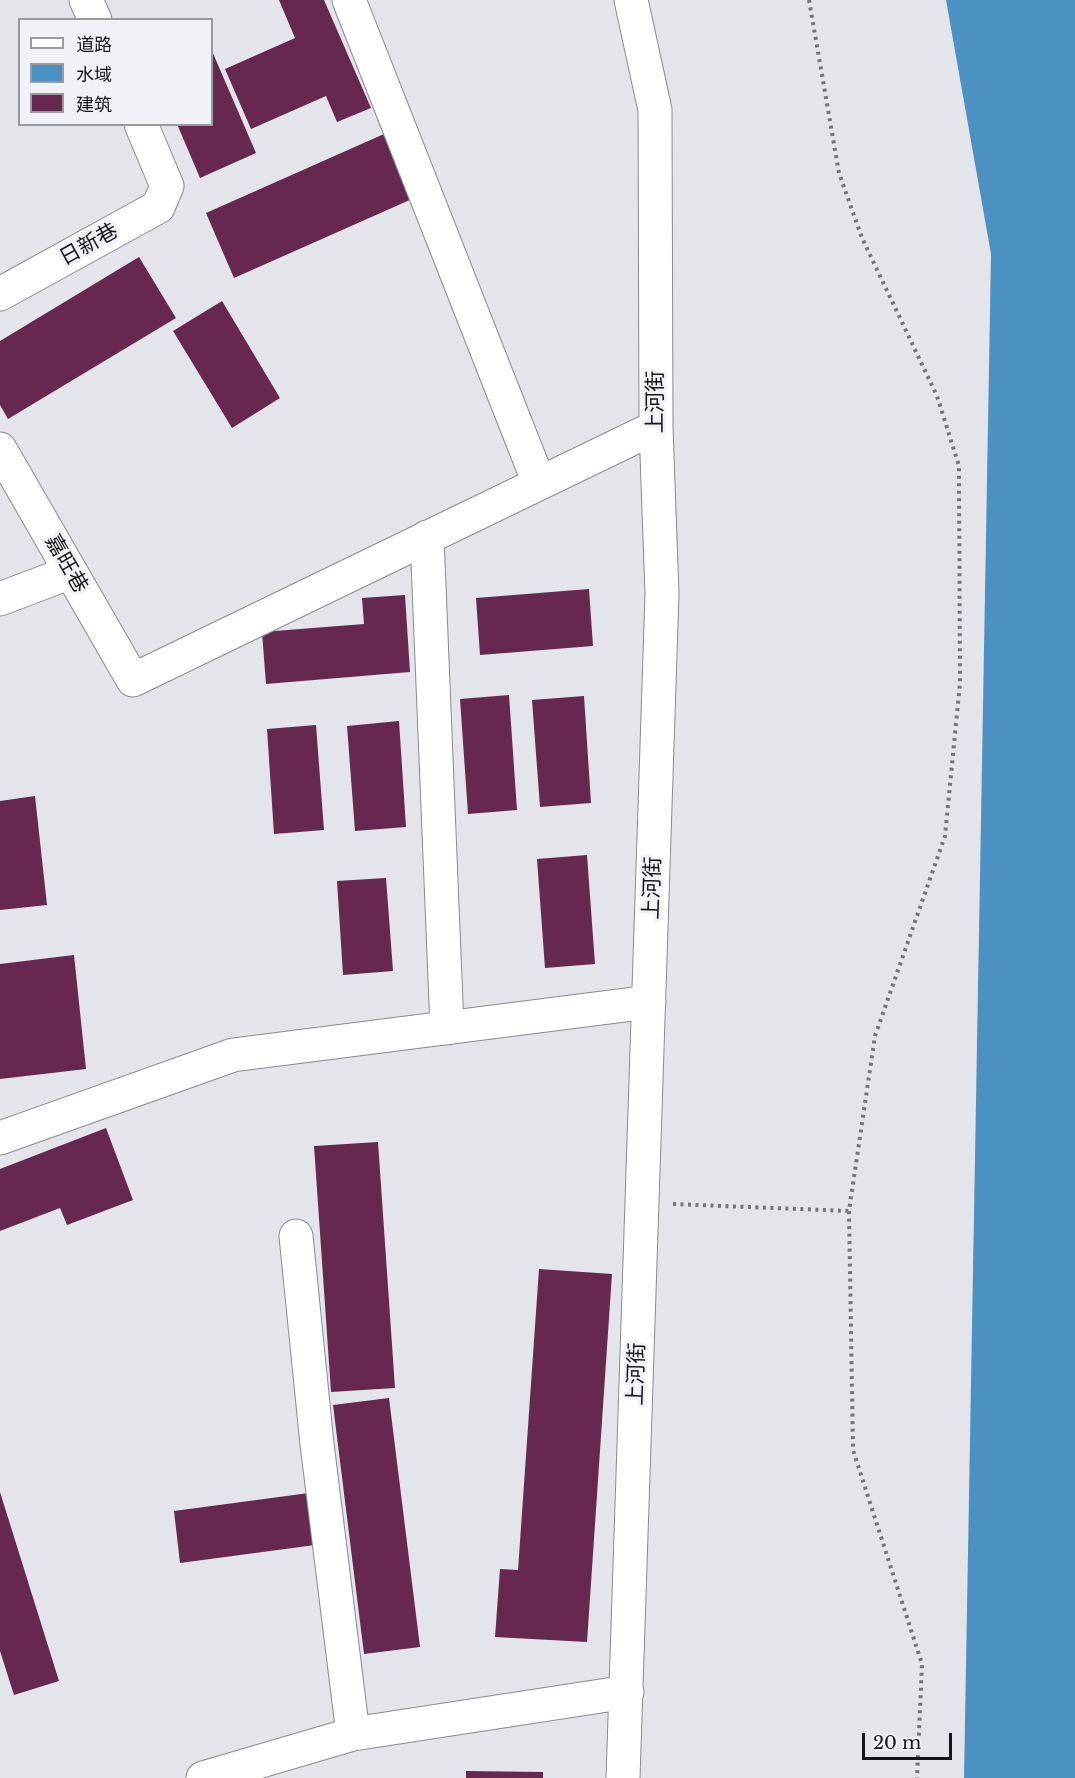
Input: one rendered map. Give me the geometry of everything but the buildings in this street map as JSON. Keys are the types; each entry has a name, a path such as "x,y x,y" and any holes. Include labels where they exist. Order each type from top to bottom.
{"street":[{"path":"86,0 94,18"},
{"path":"349,0 539,483"},
{"name":"上河街","path":"623,1778 662,594 656,427 656,110 631,0"},
{"name":"日新巷","path":"0,294 158,207 167,186 142,126"},
{"path":"447,1028 427,537 656,427"},
{"name":"嘉旺巷","path":"0,449 133,680 427,537"},
{"path":"0,599 71,572"},
{"path":"0,1138 233,1055 649,1002"},
{"path":"296,1236 317,1444 353,1734"},
{"path":"203,1778 353,1734 627,1692"}],"path":[{"path":"809,0 839,173 862,238 937,396 959,466 960,683 945,836 875,1036 849,1211 853,1450 922,1664 917,1778"},
{"path":"643,1203 849,1211"}],"water":[{"path":"946,0 1075,0 1075,1778 964,1778 991,254"}]}
